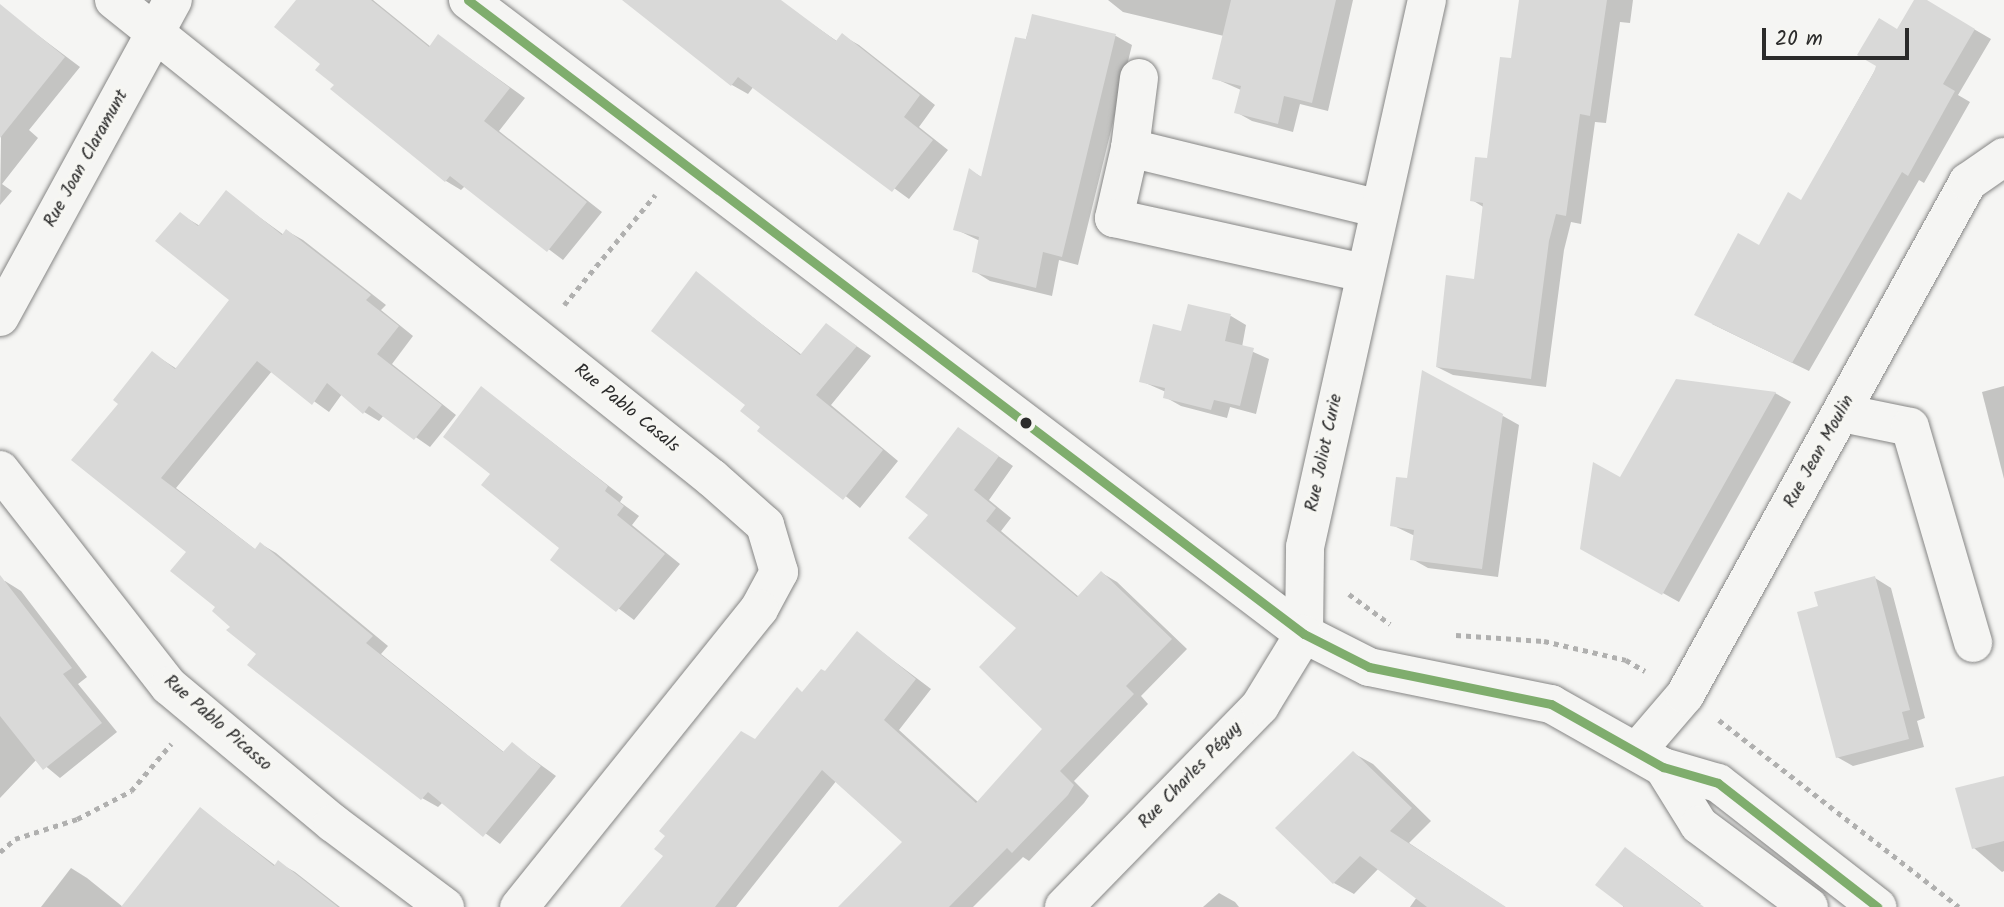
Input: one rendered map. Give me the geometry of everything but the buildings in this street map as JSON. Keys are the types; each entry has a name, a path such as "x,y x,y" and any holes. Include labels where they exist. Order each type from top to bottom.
{"street":[{"name":"Rue Pablo Casals","path":"114,0 165,16 537,338 765,525 779,572 759,609 519,907"},
{"path":"468,0 680,164 1304,634 1369,667 1551,704 1650,759 1718,783 1877,907"},
{"name":"Rue Joliot Curie","path":"1304,634 1305,547 1427,0"},
{"name":"Rue Joan Claramunt","path":"0,317 165,16"},
{"path":"1139,78 1130,148 1114,218 1365,274"},
{"path":"1130,148 1380,209"},
{"name":"Rue Jean Moulin","path":"1650,759 1968,182 2004,157"},
{"path":"1842,414 1910,427 1973,643"},
{"name":"Rue Pablo Picasso","path":"0,470 169,687 333,823 446,907"},
{"name":"Rue Charles Péguy","path":"1064,907 1260,706 1304,634"},
{"path":"1650,759 1699,825 1809,907"}],"path":[{"path":"537,338 680,164"},
{"path":"0,852 15,839 77,819 131,791 199,711"}],"transit line":[{"path":"468,0 1304,634 1369,667 1551,704 1663,767 1718,783 1877,907"}]}
